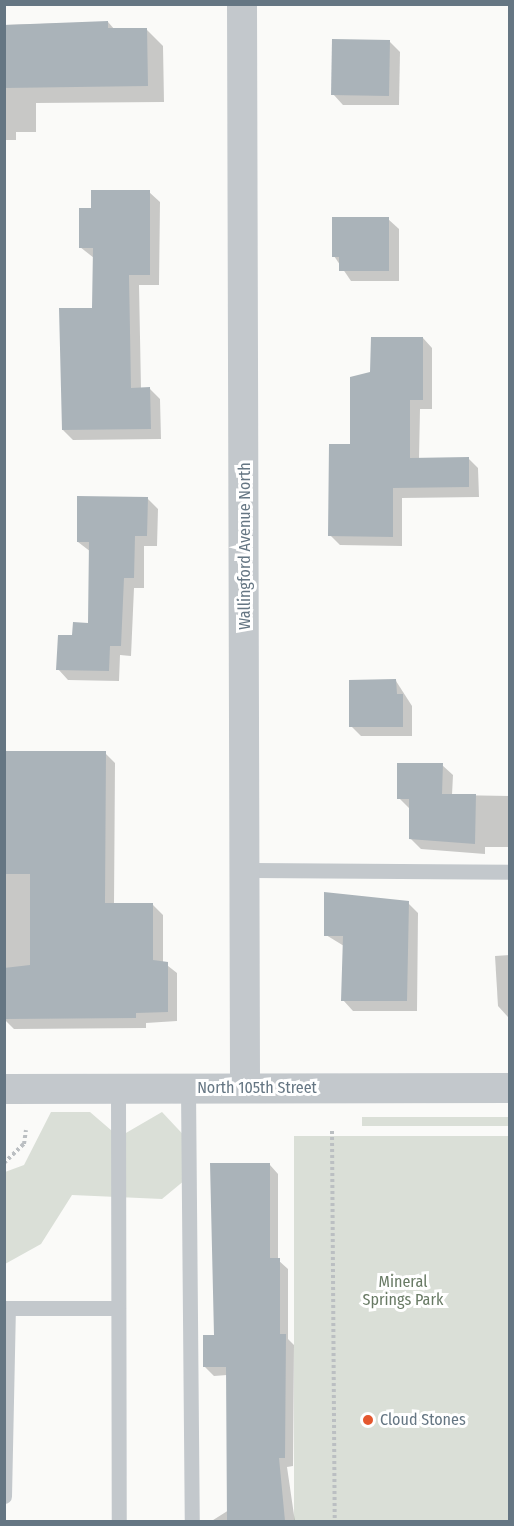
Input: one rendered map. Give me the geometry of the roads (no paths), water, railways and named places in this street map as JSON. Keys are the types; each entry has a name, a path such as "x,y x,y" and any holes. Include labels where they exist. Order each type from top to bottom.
{"street":[{"name":"Wallingford Avenue North","path":"242,4 245,1088"},
{"name":"North 105th Street","path":"4,1089 510,1088"}],"lane":[{"path":"245,870 510,872"},
{"path":"118,1089 119,1521"},
{"path":"188,1089 192,1521"},
{"path":"4,1496 6,1308 118,1308"}],"place":[{"name":"Cloud Stones","path":"368,1420"}],"park label":[{"name":"Mineral Springs Park","path":"403,1291"}]}
